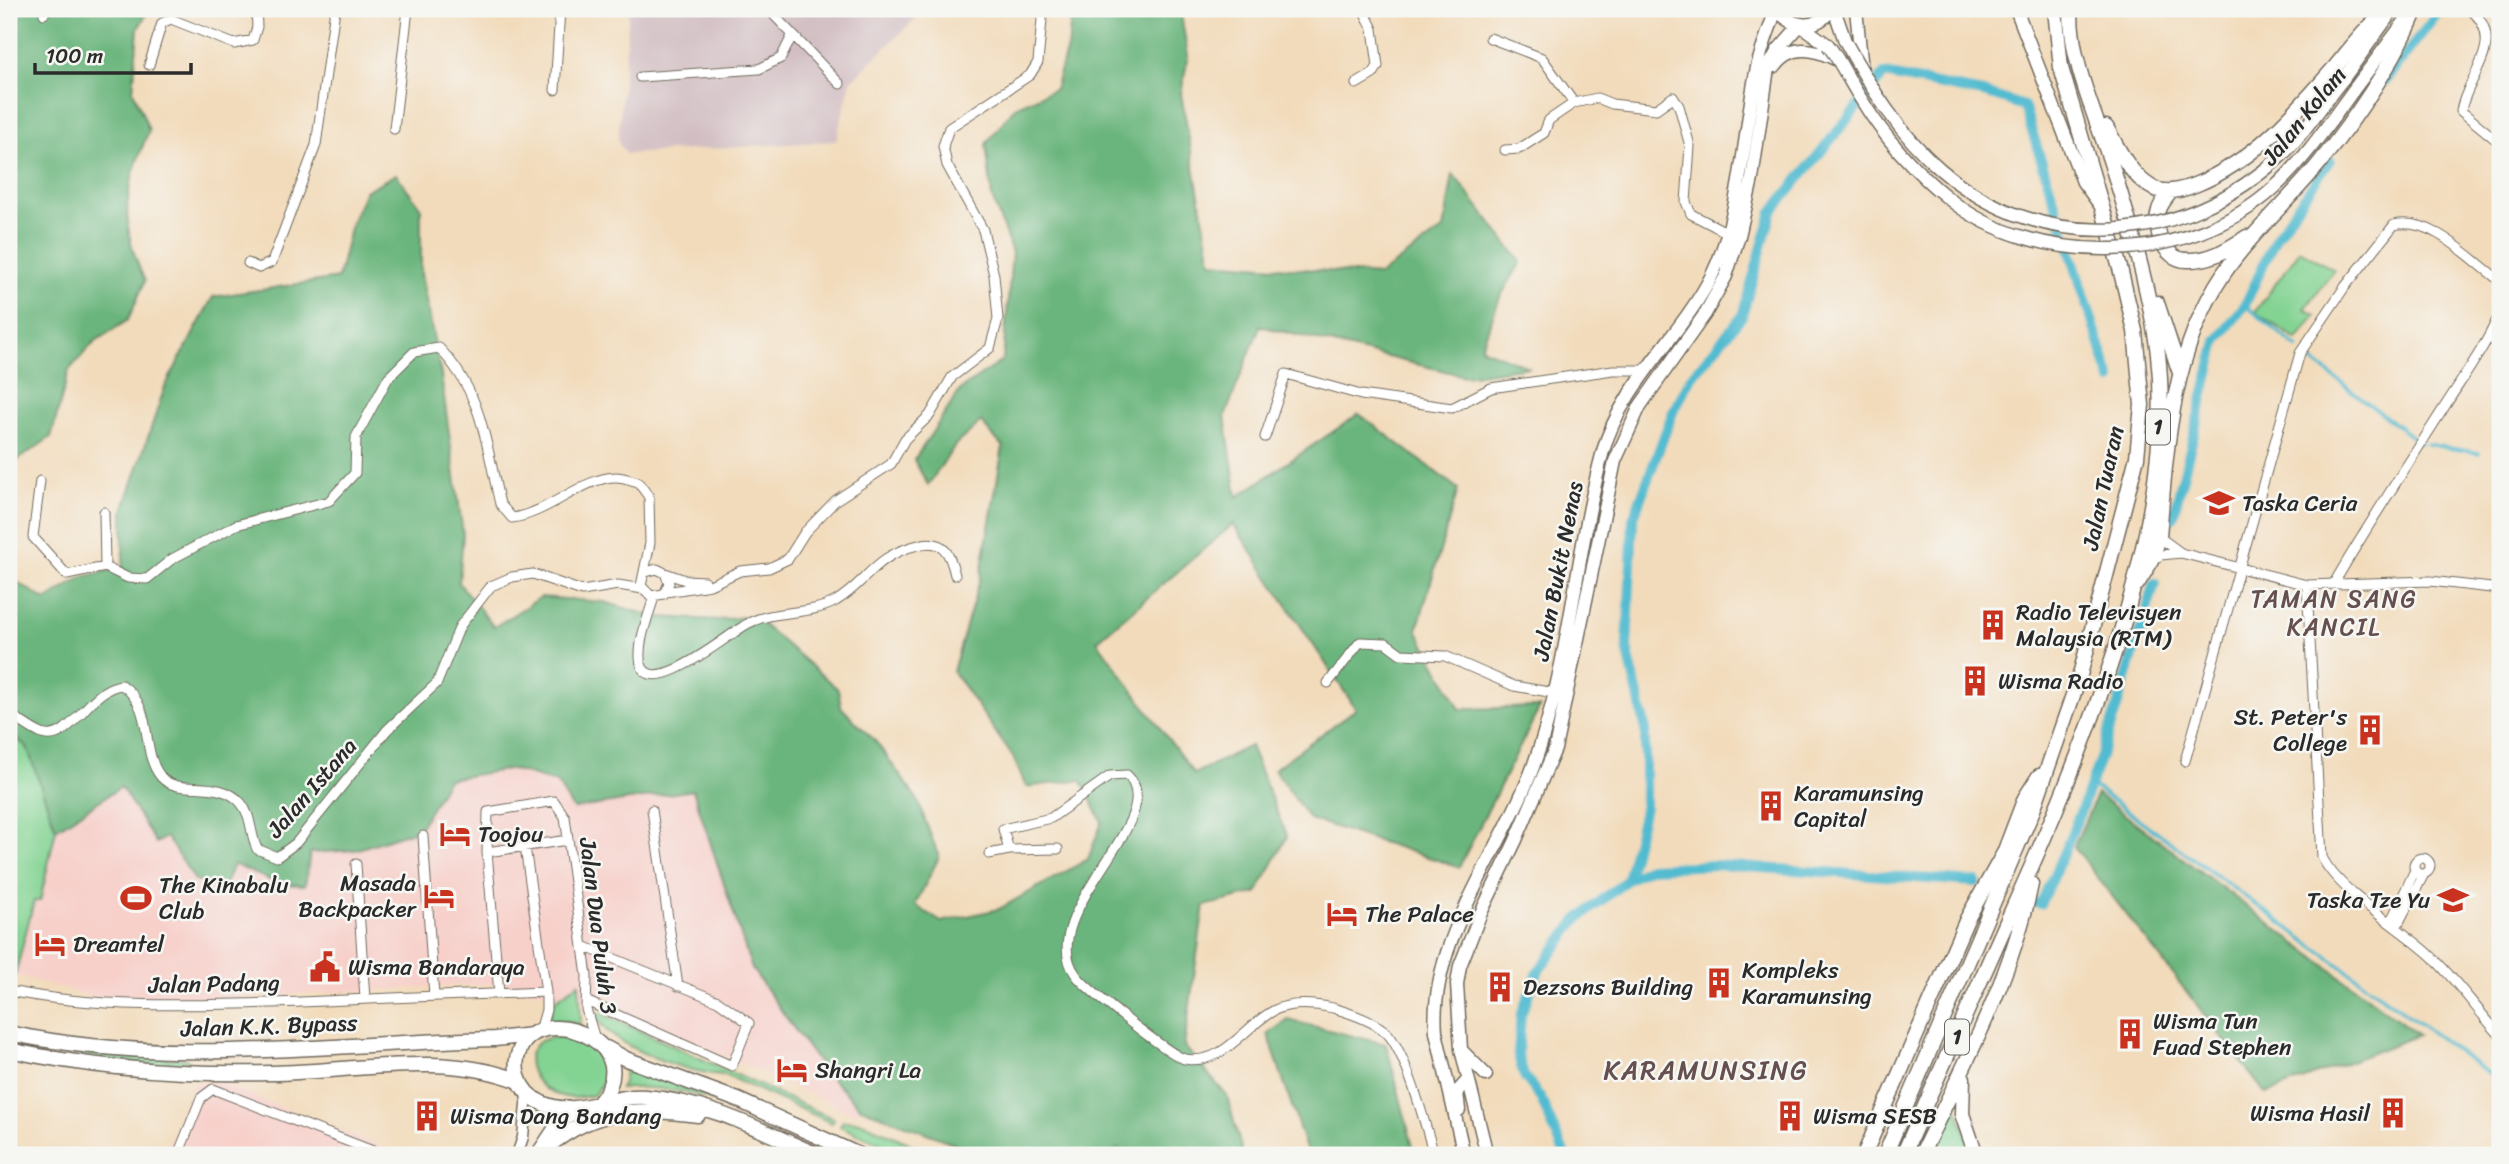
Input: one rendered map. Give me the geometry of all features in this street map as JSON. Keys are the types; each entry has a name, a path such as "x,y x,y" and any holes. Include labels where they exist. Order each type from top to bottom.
{"main road":[{"name":"Jalan Kolam","path":"1776,9 1790,22 1800,25 1840,61 1861,101 1895,146 1950,200 1993,226 2023,237 2090,250 2148,246 2182,237 2230,218 2274,188 2314,145 2351,92 2416,9"},
{"name":"Jalan Bukit Nenas","path":"1465,1155 1436,1032 1435,1018 1441,978 1460,922 1533,768 1555,693 1604,449 1643,370 1712,275 1728,233 1759,56 1776,9"},
{"name":"Jalan Kolam","path":"1832,9 1851,42 1863,74 1917,148 1940,169 1980,198 2029,220 2051,226 2116,231 2156,224 2200,210 2243,185 2284,153 2343,79 2392,9"},
{"path":"1800,25 1819,20 1832,9"},
{"path":"1851,42 1856,9"},
{"path":"2016,9 2083,181 2100,205"},
{"name":"Jalan Tuaran","path":"1885,1155 2033,810 2081,675 2137,457 2142,405 2135,331 2120,268 2061,68 2055,9"},
{"name":"Jalan Tuaran","path":"1903,1155 2036,859 2084,739 2130,595 2152,494 2158,438 2158,357 2151,308 2113,168 2075,52 2071,9"},
{"path":"2090,99 2130,168 2151,187 2171,191 2210,179 2249,156 2293,116 2373,21 2392,9"},
{"path":"2130,595 2152,560 2159,537 2179,370 2213,291 2255,232 2322,160 2404,39 2416,9"},
{"name":"Jalan Bukit Nenas","path":"1487,1155 1461,1049 1457,984 1460,966 1555,749 1615,461 1640,406 1704,314 1726,276 1739,236 1752,179 1772,59 1800,25"},
{"path":"1767,83 1776,65 1788,53 1822,47"},
{"path":"2113,168 2179,370"},
{"path":"2171,191 2159,209 2158,221 2161,239 2168,252 2178,260 2204,259 2220,254 2255,232"},
{"path":"1864,1155 1967,919 2004,853 2025,798 2051,755"},
{"path":"1921,1155 1965,1063 2010,954 2028,897 2036,859"},
{"path":"817,1155 724,1113 648,1097 618,1098 593,1105 552,1107 527,1094 519,1081 518,1055 536,1033 568,1031 601,1044 626,1059 738,1100 859,1155"},
{"name":"Jalan K.K. Bypass","path":"9,1033 113,1050 181,1053 495,1040 536,1033"},
{"path":"593,1105 612,1082 612,1061 601,1044"},
{"path":"1461,1049 1486,1075"},
{"name":"Jalan K.K. Bypass","path":"9,1050 130,1071 272,1073 455,1064 494,1071 519,1081"},
{"path":"1965,1063 1960,1095 1962,1114 1976,1155"},
{"path":"1465,1155 1457,1093 1467,1082"},
{"path":"537,1155 563,1135 608,1115 639,1109 704,1115 724,1113"}],"street":[{"path":"149,65 162,23 166,20 171,19 234,44 244,44 253,40 257,27 256,9"},
{"path":"248,263 259,268 272,262 316,145 335,9"},
{"path":"394,129 408,9"},
{"path":"555,90 560,9"},
{"path":"768,9 840,84"},
{"path":"654,597 740,571 780,565 788,559 804,532 836,500 891,464 905,439 930,415 952,377 990,348 998,319 994,275 983,230 947,165 943,146 949,128 1030,75 1038,62 1043,9"},
{"path":"1356,84 1373,74 1378,66 1373,29 1363,9"},
{"path":"2470,9 2484,28 2487,43 2461,111 2500,142"},
{"path":"640,77 759,69 780,58 792,36"},
{"path":"1490,38 1542,58 1574,103"},
{"path":"1505,150 1519,149 1545,132 1549,120 1574,103 1597,98 1612,104 1656,109 1673,97 1679,106 1690,146 1685,202 1690,214 1728,233"},
{"path":"2185,761 2300,353 2384,235 2394,225 2404,223 2427,228 2498,279 2500,286"},
{"path":"2333,585 2363,531 2403,475 2483,347 2500,313"},
{"path":"40,481 32,528 36,543 67,575 107,568 128,578 148,579 172,559 236,525 329,501 355,473 356,437 388,378 414,352 439,348 460,369 474,395 500,504 512,518 531,515 573,491 614,477 638,482 649,497 650,543 643,589 654,597"},
{"path":"1265,438 1286,374 1361,395 1452,408 1491,388 1613,370 1643,370"},
{"path":"104,512 107,568"},
{"path":"2159,537 2181,553"},
{"path":"654,597 641,666 646,673 655,676 678,669 756,620 827,605 839,599 875,565 898,550 932,541 943,546 951,555 955,575"},
{"path":"650,543 669,583 666,592"},
{"path":"2152,560 2161,555 2181,553 2307,585 2430,581 2500,589"},
{"path":"618,585 645,573 663,572 685,580 713,581"},
{"name":"Jalan Istana","path":"9,714 41,734 52,736 60,733 77,718 98,693 110,686 122,685 140,705 155,766 162,778 169,784 203,786 231,795 247,813 257,849 277,857 296,843 387,730 437,683 445,670 460,626 491,586 512,577 533,574 582,591 618,585 643,589"},
{"path":"2307,585 2322,857 2329,872 2341,884 2432,957 2500,1035"},
{"path":"1328,683 1360,642 1367,641 1386,643 1401,654 1445,656 1514,686 1555,693"},
{"path":"1009,850 1003,829 1051,818 1110,776 1128,775 1136,789 1135,806 1115,853 1095,880 1069,925 1067,958 1076,976 1160,1045 1184,1059 1210,1057 1221,1052 1275,1010 1290,1006 1326,1007 1347,1012 1387,1033 1411,1081 1434,1155"},
{"name":"Jalan Dua Puluh 3","path":"486,852 487,818 491,809 548,800 559,805 565,817 583,946 586,1001 601,1044"},
{"path":"652,810 678,986"},
{"path":"423,836 434,996"},
{"path":"499,993 486,852 568,840"},
{"path":"526,847 546,992 546,1010 536,1033"},
{"path":"989,854 1009,850 1058,849"},
{"path":"356,864 365,999"},
{"path":"2394,924 2419,872"},
{"path":"583,946 718,1001 749,1023 732,1066 586,1001"},
{"name":"Jalan Padang","path":"9,991 50,998 142,1004 546,992"},
{"path":"178,1155 201,1098 213,1089 383,1155"},
{"path":"517,1155 523,1137 527,1094"},
{"path":"537,1155 554,1127 593,1105"}],"shaded area":[{"path":"629,9 908,9 916,18 851,81 836,141 626,154 618,142"},
{"path":"511,769 557,783 574,809 693,790 752,969 824,1071 861,1108 855,1114 598,1001 490,984 222,998 91,996 15,975 34,900 40,900 56,829 121,787 156,843 166,837 195,880 233,864 279,884 305,885 310,853 355,850 419,829 448,779"},
{"path":"194,1082 218,1082 402,1155 164,1155"}],"green space":[{"path":"9,9 149,9 138,29 133,91 149,130 134,170 128,205 130,241 145,281 128,320 94,342 69,370 51,437 9,466"},
{"path":"1071,9 1180,9 1188,56 1181,94 1211,262 1379,275 1444,229 1453,174 1521,262 1500,297 1481,348 1528,367 1465,376 1260,326 1225,416 1237,497 1359,414 1458,489 1417,630 1460,709 1540,707 1459,867 1309,819 1274,769 1356,709 1233,524 1097,641 1194,774 1250,746 1287,837 1257,893 1204,906 1184,1046 1227,1096 1243,1155 1132,1155 1117,1149 1110,1155 984,1155 861,1108 824,1071 752,969 693,790 573,809 557,783 511,769 448,779 419,829 355,850 310,853 305,885 279,884 233,864 223,890 195,880 166,837 156,843 121,787 56,829 27,747 9,732 9,577 46,600 83,577 123,567 123,511 165,387 213,297 338,278 351,224 365,191 396,174 421,208 421,275 441,375 463,534 459,583 494,627 541,597 604,602 656,617 719,620 753,616 838,689 841,707 876,742 917,799 939,857 915,905 941,922 999,909 1088,859 1102,822 1081,780 1026,787 1013,757 953,671 980,579 1003,447 981,422 956,444 928,485 914,460 961,389 1003,360 1012,253 992,197 986,144 1015,107 1055,89 1069,41"},
{"path":"2300,250 2334,270 2305,309 2316,315 2297,340 2255,312"},
{"path":"9,733 27,747 56,829 40,901 34,901 15,975 10,976"},
{"path":"2097,794 2418,1035 2266,1094 2074,847"},
{"path":"579,983 581,1025 566,1021 548,1021 554,1001"},
{"path":"598,1012 834,1119 832,1123 725,1075 692,1070 652,1057 633,1048 602,1026 594,1013"},
{"path":"1288,1020 1386,1044 1415,1155 1308,1155 1268,1034"},
{"path":"562,1037 587,1044 601,1057 608,1074 594,1095 572,1098 553,1093 540,1084 532,1072 529,1059 533,1048 544,1040"},
{"path":"9,1040 110,1056 187,1059 187,1067 109,1062"},
{"path":"624,1064 673,1080 850,1155 841,1155 761,1118 706,1098 649,1088 620,1089 624,1079"},
{"path":"1955,1103 1973,1155 1932,1155"},
{"path":"843,1121 862,1122 935,1155 905,1155 840,1126"}],"waterway":[{"path":"2385,81 2441,9"},
{"path":"1627,880 1645,807 1645,726 1627,648 1633,519 1673,412 1690,379 1742,316 1772,212 1884,74 1988,94 2024,106 2111,380"},
{"path":"2173,517 2217,341 2245,305 2276,237 2330,160"},
{"path":"2245,305 2298,348"},
{"path":"2305,355 2420,443"},
{"path":"2426,444 2479,453"},
{"path":"2036,903 2040,904 2090,786 2118,706 2155,583"},
{"path":"2093,786 2500,1082"},
{"path":"1565,1155 1540,1097 1524,1076 1518,1055 1521,1014 1539,970 1577,920 1627,880 1649,868 1716,865 1976,882"}],"place":[{"name":"Taska Ceria","path":"2219,503"},
{"name":"Radio Televisyen Malaysia (RTM)","path":"1993,625"},
{"name":"Wisma Radio","path":"1975,681"},
{"name":"St. Peter's College","path":"2370,730"},
{"name":"Karamunsing Capital","path":"1771,806"},
{"name":"Toojou","path":"455,834"},
{"name":"Masada Backpacker","path":"439,896"},
{"name":"The Kinabalu Club","path":"136,898"},
{"name":"Taska Tze Yu","path":"2453,900"},
{"name":"The Palace","path":"1342,914"},
{"name":"Dreamtel","path":"50,944"},
{"name":"Wisma Bandaraya","path":"325,967"},
{"name":"Kompleks Karamunsing","path":"1719,983"},
{"name":"Dezsons Building","path":"1500,987"},
{"name":"Wisma Tun Fuad Stephen","path":"2130,1034"},
{"name":"Shangri La","path":"792,1070"},
{"name":"Wisma Hasil","path":"2393,1113"},
{"name":"Wisma Dang Bandang","path":"427,1116"},
{"name":"Wisma SESB","path":"1790,1116"}],"district":[{"name":"TAMAN SANG KANCIL","path":"2334,613"},
{"name":"KARAMUNSING","path":"1706,1070"}]}
